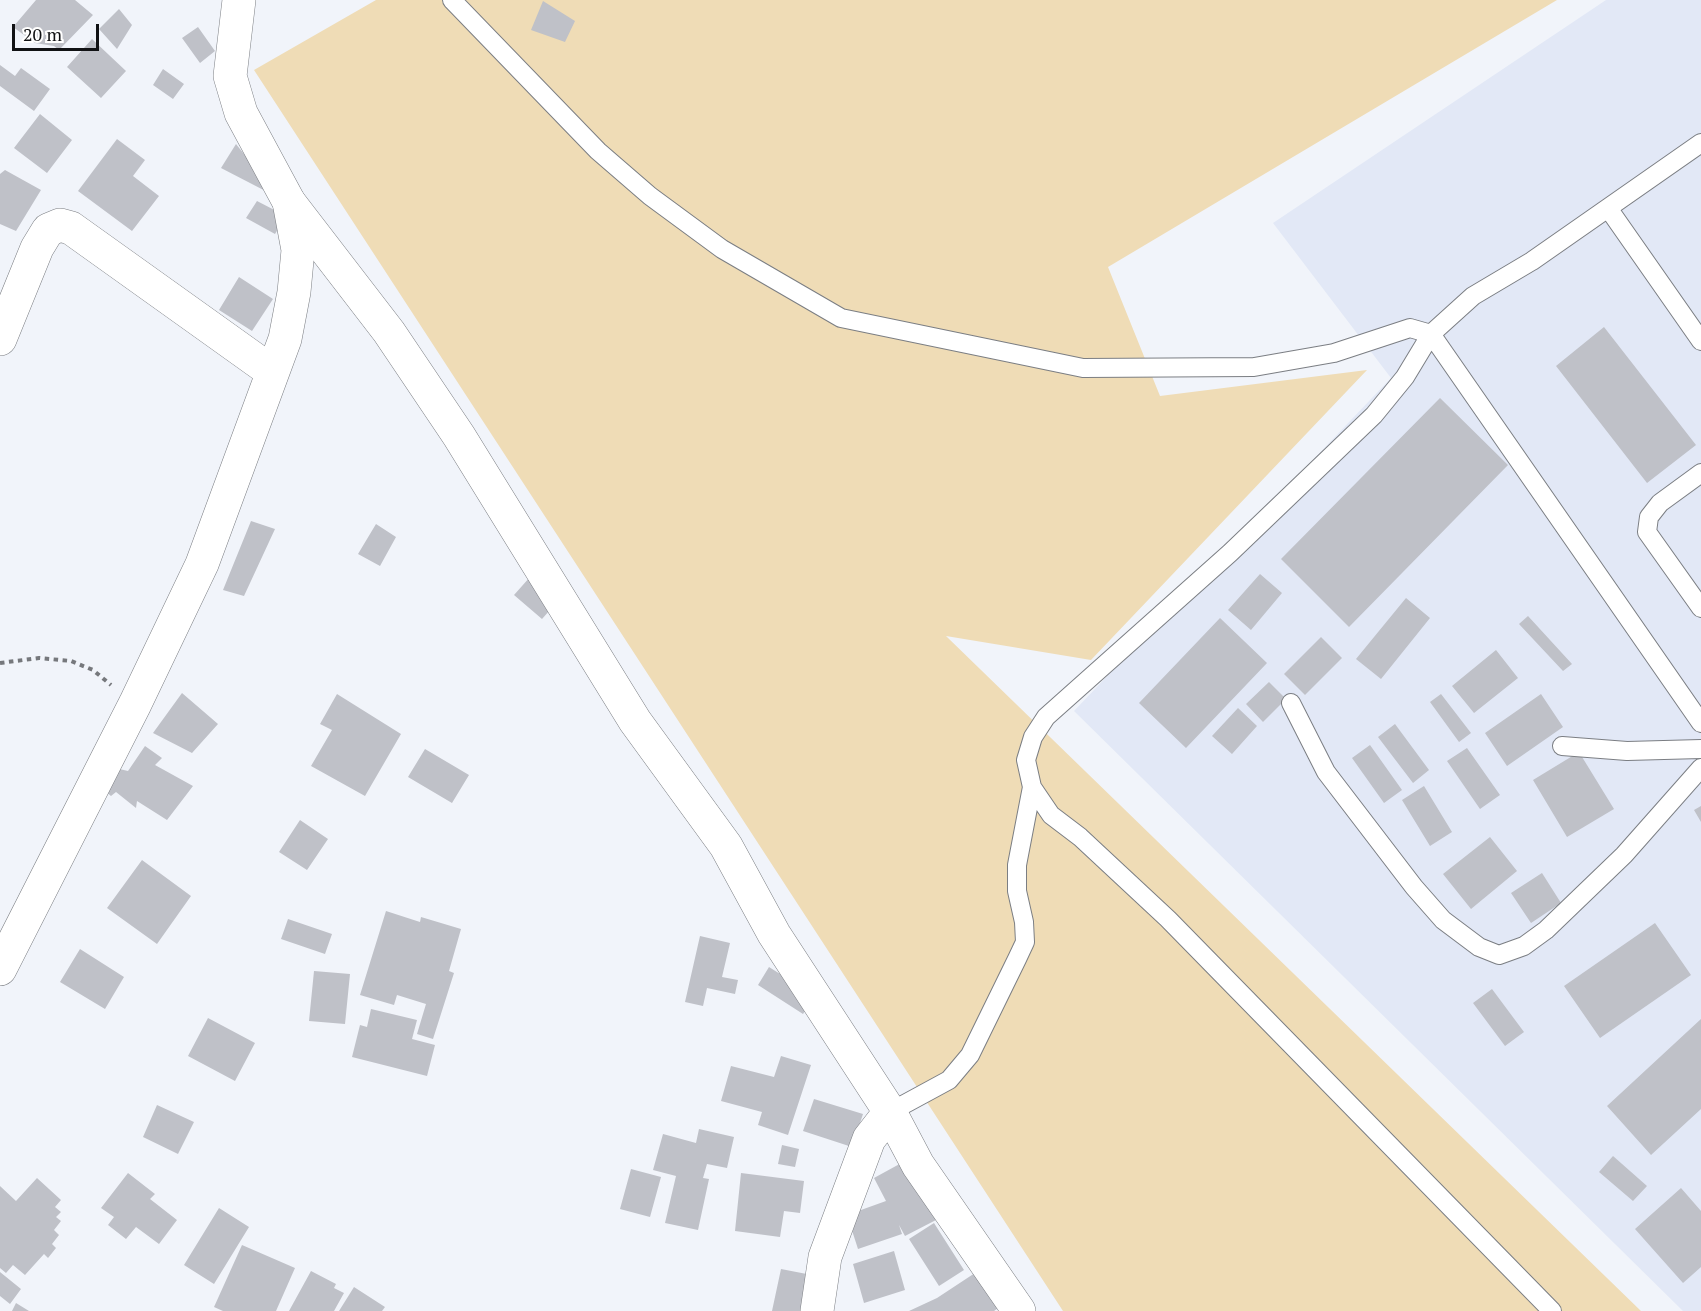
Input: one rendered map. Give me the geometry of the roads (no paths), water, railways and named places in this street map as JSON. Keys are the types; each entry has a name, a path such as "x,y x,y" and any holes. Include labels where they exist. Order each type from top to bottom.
{"street":[{"path":"239,0 230,76 241,113 290,202 389,332 459,436 635,721 726,846 774,934 890,1112 918,1165 1019,1311"},
{"path":"0,969 135,704 202,564 271,371 285,339 294,292 298,250 290,202"},
{"path":"0,339 37,248 48,230 60,225 71,228 271,371"},
{"path":"817,1311 825,1257 869,1139 890,1112"}],"lane":[{"path":"452,0 598,151 650,196 722,249 841,318 1083,368 1254,367 1334,353 1410,328 1431,334 1701,723"},
{"path":"1552,1311 1168,919 1080,837 1051,814 1032,787 1026,760 1033,737 1046,717 1230,553 1374,415 1405,377 1431,334 1473,296 1532,261 1701,143"},
{"path":"1608,208 1701,341"},
{"path":"1701,473 1660,503 1649,517 1647,532 1701,608"},
{"path":"1291,703 1326,772 1414,888 1443,920 1479,947 1499,955 1524,946 1546,930 1624,855 1701,768"},
{"path":"1562,746 1627,751 1701,749"},
{"path":"890,1112 949,1080 970,1055 1025,942 1024,922 1017,891 1017,865 1032,787"}]}
